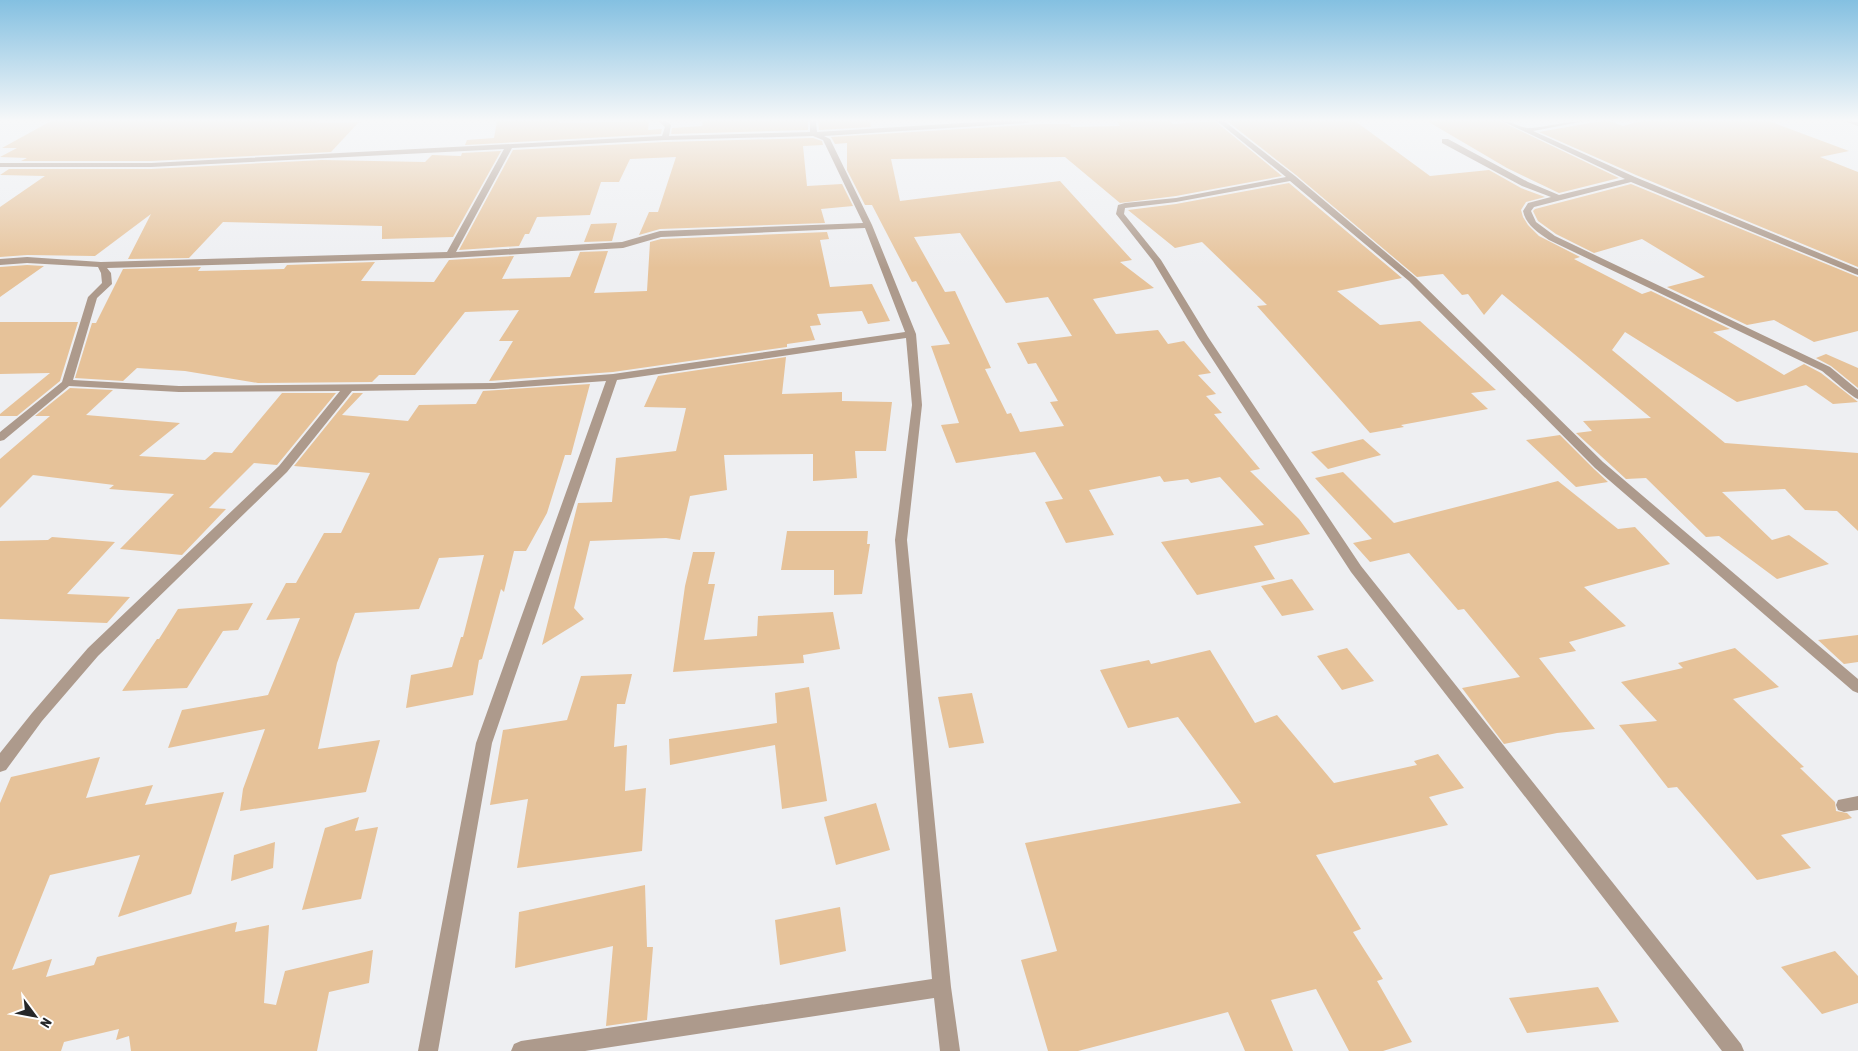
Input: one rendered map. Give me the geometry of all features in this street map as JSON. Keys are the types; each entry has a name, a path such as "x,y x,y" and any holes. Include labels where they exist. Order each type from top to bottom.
{"street":[{"path":"450,255 496,170"},
{"path":"841,170 868,225 911,334 917,405 901,540 942,987 950,1051"},
{"path":"1282,170 1412,279 1599,465 1858,687"},
{"path":"1499,170 1524,184 1559,198"},
{"path":"1613,170 1858,272"},
{"path":"1292,178 1176,200 1125,205 1120,208 1120,214 1157,260 1203,338 1356,569 1734,1051"},
{"path":"1632,179 1531,205 1527,211 1528,219 1537,229 1826,369 1843,381 1858,396"},
{"path":"0,262 46,261 101,264 450,255 623,245 660,234 868,225"},
{"path":"0,438 66,383 93,297 107,284 106,273 101,264"},
{"path":"66,383 179,389 494,386 613,377 911,334"},
{"path":"428,1051 484,743 613,377"},
{"path":"1843,381 1858,385"},
{"path":"0,765 37,716 93,652 284,468 348,388"},
{"path":"521,1051 942,987"}],"building":[{"path":"7,170 490,170 453,237 382,239 382,226 223,222 189,258 128,259 151,214 95,256 27,255 0,257 0,207 45,176 0,175"},
{"path":"502,170 625,170 619,182 601,182 590,215 537,217 529,234 525,234 519,246 459,250"},
{"path":"672,170 805,170 807,186 842,184 853,206 821,209 825,223 660,229 639,235 649,212 658,212"},
{"path":"847,170 893,170 900,201 1060,181 1132,260 1120,262 1154,288 1093,299 1116,334 1158,330 1168,344 1184,341 1211,373 1198,375 1216,394 1206,396 1222,413 1214,414 1260,469 1250,471 1299,519 1310,534 1254,546 1275,579 1197,595 1161,542 1264,525 1220,477 1191,483 1188,479 1164,482 1160,476 1089,490 1114,535 1066,543 1045,502 1063,499 1035,452 956,463 941,425 959,423 931,346 950,344 916,281 912,282 872,205 865,205","holes":["960,233 1006,303 1048,297 1072,336 1017,343 1028,364 1036,363 1058,401 1050,402 1064,426 1020,432 1011,413 1007,414 985,369 991,368 955,291 945,292 914,237"]},
{"path":"1081,170 1275,170 1282,176 1176,196 1120,203"},
{"path":"1290,170 1422,170 1430,176 1489,170 1521,188 1545,197 1526,202 1521,210 1523,217 1539,236 1580,257 1574,259 1642,294 1651,291 1730,329 1713,332 1784,375 1804,364 1821,373 1858,402 1833,404 1806,385 1737,402 1625,332 1612,350 1725,443 1858,453 1858,531 1837,511 1805,510 1785,489 1722,492 1772,540 1789,535 1829,564 1777,579 1719,536 1706,537 1646,478 1626,479 1576,433 1592,431 1583,421 1651,418 1502,294 1484,315 1468,294 1462,295 1443,274 1417,277"},
{"path":"1511,170 1602,170 1619,178 1559,193"},
{"path":"1625,170 1853,170 1858,172 1858,267"},
{"path":"1289,183 1402,278 1337,291 1380,325 1420,321 1496,390 1471,393 1488,409 1401,425 1404,427 1370,433 1257,306 1267,305 1202,242 1175,248 1128,210 1176,204"},
{"path":"1631,184 1858,277 1858,331 1814,342 1774,320 1747,325 1667,287 1705,277 1642,239 1594,253 1556,234 1538,221 1533,211"},
{"path":"617,223 612,241 584,242 591,224"},
{"path":"827,232 829,239 820,240 830,287 872,284 890,321 868,324 862,311 817,314 821,325 810,326 815,340 787,344 787,347 613,372 489,381 513,341 499,341 519,310 465,312 415,375 379,375 372,382 258,383 185,371 137,368 123,381 75,378 92,323 96,323 123,269 201,267 198,271 284,269 287,265 375,262 361,281 434,282 449,260 514,256 502,279 570,277 580,252 608,251 594,293 647,291 650,242 661,239"},
{"path":"44,266 0,297 0,267"},
{"path":"0,322 78,322 60,381 17,416 0,416 0,414 50,373 0,374"},
{"path":"1826,354 1858,368 1858,388 1831,366 1816,358"},
{"path":"786,357 782,394 842,392 842,401 892,402 886,451 855,451 857,478 813,481 813,454 724,455 727,490 690,496 680,540 666,538 590,541 574,608 584,619 542,645 578,503 612,502 616,458 676,451 686,408 644,407 658,376"},
{"path":"590,384 571,455 565,455 547,513 526,551 514,551 504,592 501,589 482,659 479,660 473,695 406,708 411,675 452,667 461,637 463,637 484,555 439,558 419,609 355,613 337,663 318,749 380,740 366,792 240,811 243,789 265,729 168,748 182,710 268,695 300,618 266,620 286,583 296,583 324,533 341,533 370,473 294,466 353,393 363,393 342,415 408,421 419,405 476,404 483,391"},
{"path":"70,388 113,390 86,415 180,423 139,456 205,460 214,452 232,453 282,393 336,393 277,465 254,463 209,508 226,509 182,555 120,549 174,494 109,489 114,485 33,475 0,508 0,459 50,416 35,416"},
{"path":"1560,435 1608,482 1576,487 1526,440"},
{"path":"1363,439 1381,455 1328,469 1311,452"},
{"path":"1343,472 1394,523 1558,481 1618,529 1635,527 1670,564 1584,587 1626,626 1569,642 1576,651 1539,658 1595,729 1557,733 1504,744 1462,688 1520,677 1464,609 1458,610 1409,553 1370,562 1353,543 1372,539 1315,478"},
{"path":"787,531 868,531 867,544 870,544 862,594 834,595 834,570 781,570"},
{"path":"52,537 115,542 67,594 130,597 107,623 0,619 0,541 48,540"},
{"path":"693,552 715,552 708,584 715,584 704,640 757,636 758,616 833,612 840,649 803,655 804,663 673,672 685,586"},
{"path":"1292,579 1314,610 1282,616 1261,586"},
{"path":"253,603 238,630 223,631 187,688 122,691 178,609"},
{"path":"1858,635 1858,662 1844,664 1818,640"},
{"path":"1347,648 1374,681 1342,690 1317,656"},
{"path":"1735,648 1779,687 1733,699 1804,767 1800,768 1835,802 1836,811 1847,813 1852,818 1781,835 1811,868 1757,880 1677,787 1668,788 1619,725 1657,721 1621,682 1683,668 1678,663"},
{"path":"1210,650 1255,723 1277,715 1334,783 1417,765 1414,761 1438,754 1464,788 1429,797 1448,825 1316,855 1361,929 1353,932 1383,979 1377,981 1412,1042 1383,1051 1349,1051 1316,989 1271,1000 1293,1051 1245,1051 1228,1012 1078,1051 1048,1051 1021,960 1057,951 1025,843 1241,803 1178,717 1128,728 1100,670 1149,660 1151,664"},
{"path":"632,674 625,704 617,704 614,747 627,745 625,791 646,788 642,851 517,868 528,799 490,805 503,730 567,720 581,676"},
{"path":"809,687 827,801 782,809 775,745 670,765 669,739 777,723 775,693"},
{"path":"972,693 984,743 949,748 938,697"},
{"path":"100,757 86,798 153,785 145,805 224,792 191,894 118,917 140,855 50,875 12,970 52,959 46,977 94,965 97,957 237,922 235,932 269,925 264,1003 276,1005 285,971 373,950 369,983 329,992 317,1051 131,1051 129,1036 116,1040 119,1029 64,1042 61,1051 0,1051 0,803 11,777"},
{"path":"876,803 890,850 836,865 824,817"},
{"path":"359,817 355,831 378,827 361,899 302,910 325,828"},
{"path":"275,842 273,868 231,881 234,855"},
{"path":"645,885 647,947 653,947 647,1020 606,1026 613,946 515,968 519,912"},
{"path":"840,907 846,951 780,965 775,920"},
{"path":"1835,951 1858,976 1858,1003 1822,1014 1781,967"},
{"path":"1598,987 1619,1022 1527,1033 1509,998"}]}
